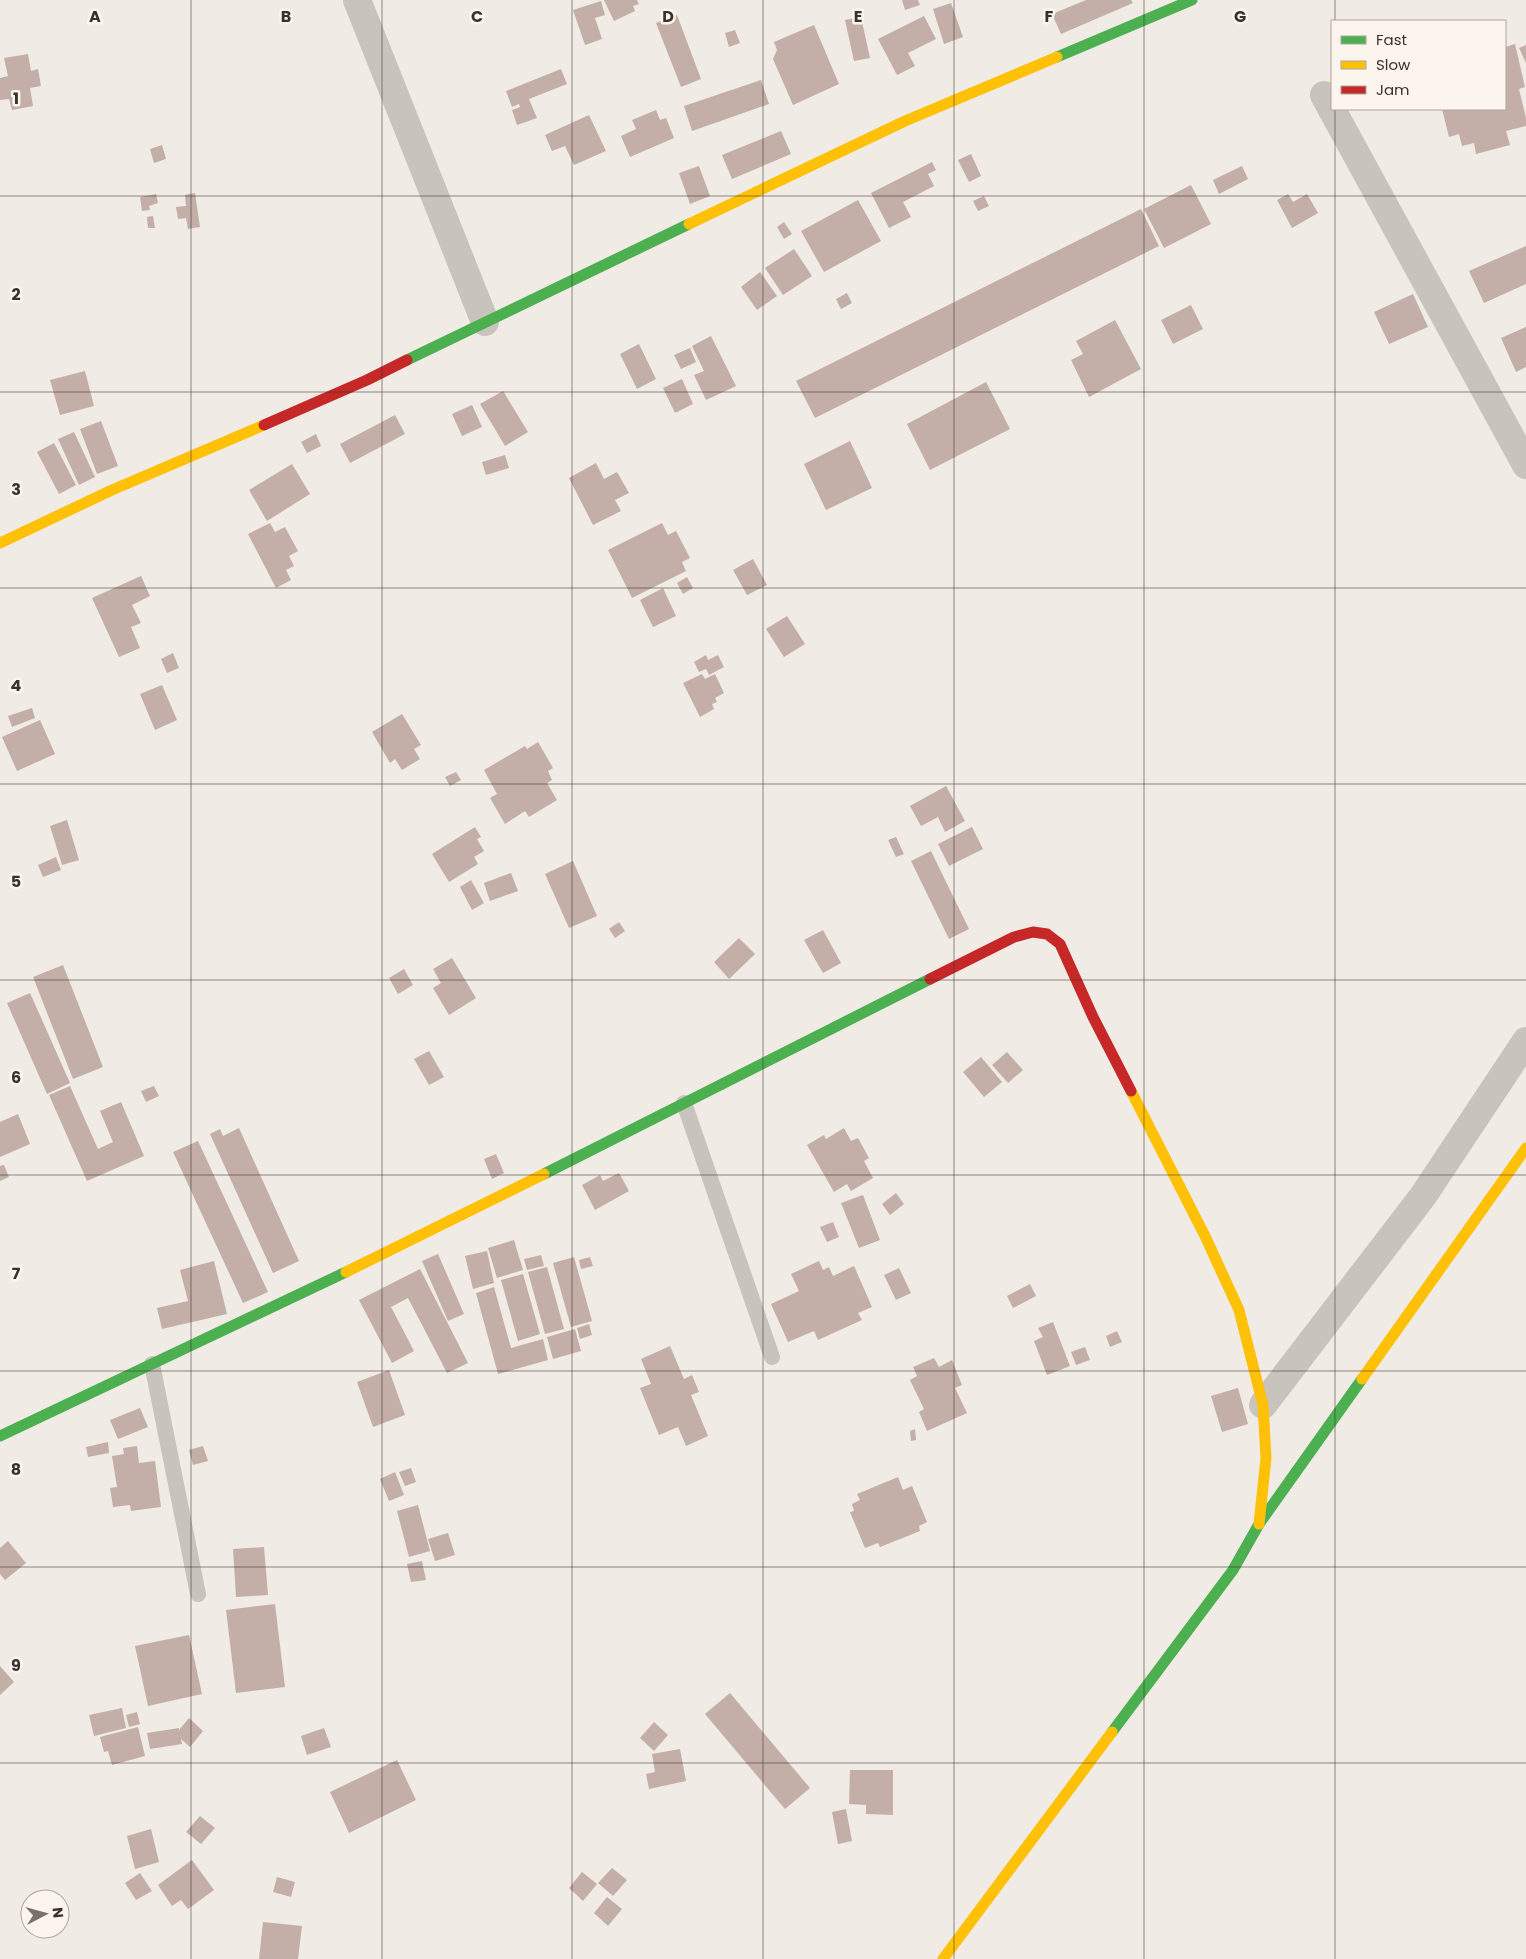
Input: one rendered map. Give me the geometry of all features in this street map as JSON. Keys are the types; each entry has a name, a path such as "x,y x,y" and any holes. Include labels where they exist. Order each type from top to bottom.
{"street":[{"path":"357,0 484,322"},
{"path":"0,543 112,490 367,380 484,322 905,121 1192,0"},
{"path":"1324,95 1331,108"},
{"path":"1332,110 1526,465"},
{"path":"0,1436 432,1231 1014,937 1033,932 1048,934 1060,944 1093,1017 1205,1236 1240,1310 1262,1404 1266,1458 1259,1524"},
{"path":"1262,1404 1424,1196 1526,1041"},
{"path":"943,1959 1233,1570 1259,1524 1522,1165"}],"lane":[{"path":"684,1104 772,1357"},
{"path":"152,1364 198,1594"}],"building":[{"path":"604,0 637,0 639,4 633,6 635,11 614,21"},
{"path":"902,0 918,0 920,5 905,10"},
{"path":"1086,0 1131,0 1133,3 1061,34 1052,14"},
{"path":"601,1 605,15 595,18 602,39 585,45 573,10"},
{"path":"951,3 963,37 944,44 933,9"},
{"path":"677,15 701,79 681,87 656,23"},
{"path":"924,16 936,39 908,53 915,66 897,75 878,39"},
{"path":"861,17 870,58 854,61 845,20"},
{"path":"814,25 839,84 793,105 773,59 777,50 774,42"},
{"path":"735,30 740,43 729,47 725,33"},
{"path":"1515,44 1525,87 1519,89 1526,126 1506,131 1510,145 1476,154 1474,143 1462,146 1459,134 1449,137 1442,110 1506,110 1506,47"},
{"path":"1526,45 1526,63 1519,48"},
{"path":"28,54 31,71 38,69 41,86 30,88 33,106 12,110 9,99 0,100 0,78 8,76 4,58"},
{"path":"561,69 567,84 529,99 537,118 517,125 512,110 520,107 519,104 512,107 506,91"},
{"path":"761,80 769,104 692,131 684,106"},
{"path":"656,110 660,120 666,118 674,138 630,157 621,136 636,129 632,120"},
{"path":"589,115 606,151 574,165 565,146 552,151 545,135"},
{"path":"781,131 791,154 732,179 722,155"},
{"path":"162,145 166,159 154,163 150,149"},
{"path":"971,154 981,176 969,182 958,160"},
{"path":"932,162 936,170 928,174 934,186 903,202 911,217 889,228 871,193"},
{"path":"699,166 710,196 690,204 679,173"},
{"path":"1242,166 1248,179 1219,194 1213,180"},
{"path":"1191,185 1211,224 1164,248 1144,209"},
{"path":"195,193 200,227 188,229 186,218 178,219 176,207 186,206 185,195"},
{"path":"156,194 158,203 149,206 150,210 142,211 140,197"},
{"path":"1288,194 1293,202 1307,194 1318,213 1292,228 1277,200"},
{"path":"984,196 989,206 978,211 973,201"},
{"path":"858,200 881,241 824,272 801,231"},
{"path":"1141,209 1159,246 815,418 796,381"},
{"path":"153,216 155,228 148,228 147,217"},
{"path":"784,222 792,234 784,239 777,227"},
{"path":"1526,246 1526,284 1484,303 1469,271"},
{"path":"794,249 812,276 783,295 765,268"},
{"path":"760,272 777,296 757,310 741,287"},
{"path":"847,293 852,303 841,309 836,299"},
{"path":"1413,294 1428,327 1389,344 1374,312"},
{"path":"1191,305 1203,329 1173,344 1161,320"},
{"path":"1115,320 1141,369 1089,397 1071,360 1083,354 1076,341"},
{"path":"1526,327 1526,367 1516,372 1501,338"},
{"path":"711,336 736,386 706,400 694,375 704,371 692,346"},
{"path":"639,344 656,379 637,389 620,354"},
{"path":"690,348 696,362 681,369 674,355"},
{"path":"85,371 94,406 60,415 50,380"},
{"path":"682,379 693,404 675,413 663,388"},
{"path":"986,382 1010,429 930,470 907,424"},
{"path":"503,391 528,432 505,446 480,404"},
{"path":"472,405 482,427 462,436 452,414"},
{"path":"395,415 405,434 350,463 340,444"},
{"path":"101,421 118,466 97,474 80,429"},
{"path":"74,432 95,477 79,485 58,439"},
{"path":"316,434 321,446 307,453 301,442"},
{"path":"850,441 872,488 826,510 804,464"},
{"path":"54,443 76,485 59,494 37,452"},
{"path":"505,455 509,468 486,475 482,462"},
{"path":"596,463 604,479 617,472 629,493 615,500 621,511 593,525 569,478"},
{"path":"292,464 310,494 267,521 249,490"},
{"path":"270,523 275,532 285,527 298,551 289,556 294,566 286,570 291,580 276,588 248,534"},
{"path":"662,523 668,535 676,531 690,558 682,562 686,571 632,598 608,550"},
{"path":"753,559 767,585 747,595 733,570"},
{"path":"141,576 150,596 132,605 141,623 131,627 140,648 119,657 92,598"},
{"path":"687,577 693,588 683,594 677,583"},
{"path":"663,588 676,616 653,627 640,600"},
{"path":"787,616 805,644 784,657 766,629"},
{"path":"173,653 179,668 167,673 161,659"},
{"path":"706,655 708,660 718,655 724,667 709,675 706,669 699,672 694,662"},
{"path":"702,674 705,679 715,674 724,693 715,698 717,702 712,704 714,709 700,717 683,683"},
{"path":"162,685 177,720 155,730 140,694"},
{"path":"32,708 35,718 12,727 8,716"},
{"path":"402,714 421,745 414,749 420,759 402,770 395,759 390,763 372,732"},
{"path":"40,720 55,754 17,771 2,737"},
{"path":"538,742 553,768 548,771 552,780 547,783 557,800 529,817 525,811 505,824 490,798 497,794 484,770 525,746 527,749"},
{"path":"456,772 461,780 450,786 445,777"},
{"path":"946,786 965,821 945,832 938,817 921,826 910,806"},
{"path":"67,820 79,860 62,865 50,826"},
{"path":"475,827 481,837 477,839 484,851 474,857 478,864 449,882 432,854"},
{"path":"972,827 983,849 949,866 938,844"},
{"path":"896,837 904,854 896,857 888,840"},
{"path":"931,851 969,929 949,939 911,861"},
{"path":"56,857 61,870 43,877 38,865"},
{"path":"573,861 597,916 569,928 545,874"},
{"path":"511,873 518,891 490,901 484,883"},
{"path":"471,880 484,903 472,910 460,887"},
{"path":"619,922 625,931 615,938 609,929"},
{"path":"823,930 841,963 823,973 804,940"},
{"path":"739,938 755,954 729,979 714,962"},
{"path":"452,958 476,998 449,1015 433,988 441,983 433,969"},
{"path":"63,965 103,1067 73,1079 33,977"},
{"path":"404,969 413,985 398,994 389,978"},
{"path":"30,993 70,1083 47,1094 7,1003"},
{"path":"429,1051 444,1077 429,1085 414,1059"},
{"path":"1007,1052 1023,1070 1008,1083 992,1065"},
{"path":"981,1057 1002,1082 984,1097 963,1072"},
{"path":"70,1086 98,1149 113,1142 100,1111 121,1102 144,1156 87,1181 49,1095"},
{"path":"154,1086 159,1096 146,1102 141,1091"},
{"path":"18,1114 30,1144 0,1157 0,1122"},
{"path":"239,1128 299,1261 273,1273 210,1134 220,1129 223,1136"},
{"path":"844,1128 851,1141 858,1138 869,1158 864,1161 873,1178 851,1191 847,1184 834,1192 807,1145 824,1135 826,1139"},
{"path":"198,1141 268,1292 243,1303 173,1152"},
{"path":"496,1154 504,1173 492,1179 484,1159"},
{"path":"4,1165 9,1177 0,1181 0,1166"},
{"path":"619,1173 629,1191 595,1210 582,1185 600,1175 603,1181"},
{"path":"896,1193 904,1204 890,1215 882,1204"},
{"path":"863,1195 880,1240 859,1248 841,1203"},
{"path":"833,1222 839,1237 827,1242 820,1227"},
{"path":"514,1240 523,1270 497,1278 488,1248"},
{"path":"487,1251 494,1283 473,1289 465,1256"},
{"path":"438,1254 464,1314 448,1321 422,1261"},
{"path":"541,1255 544,1266 527,1270 524,1259"},
{"path":"574,1257 592,1321 571,1327 553,1263"},
{"path":"590,1257 593,1266 581,1269 579,1260"},
{"path":"214,1261 227,1314 162,1329 157,1308 188,1301 180,1270"},
{"path":"819,1261 823,1270 829,1267 833,1276 854,1266 872,1307 858,1313 862,1320 818,1340 814,1331 788,1342 771,1304 799,1291 791,1274"},
{"path":"547,1267 564,1329 545,1334 528,1272"},
{"path":"899,1268 911,1293 896,1300 884,1275"},
{"path":"420,1269 468,1363 447,1373 408,1298 391,1307 414,1351 392,1363 359,1300"},
{"path":"523,1274 540,1334 518,1341 501,1280"},
{"path":"1030,1284 1036,1296 1013,1308 1007,1296"},
{"path":"494,1287 511,1348 543,1339 548,1360 498,1374 476,1293"},
{"path":"1053,1322 1070,1366 1047,1375 1034,1341 1043,1337 1038,1328"},
{"path":"589,1324 592,1335 580,1339 577,1328"},
{"path":"575,1329 581,1351 553,1359 547,1337"},
{"path":"1117,1331 1122,1342 1110,1347 1106,1336"},
{"path":"670,1346 684,1379 692,1375 699,1392 691,1395 708,1436 686,1446 678,1427 659,1435 640,1388 651,1384 641,1359"},
{"path":"1085,1347 1090,1360 1076,1365 1071,1352"},
{"path":"934,1358 939,1367 952,1360 962,1385 955,1388 967,1413 927,1431 919,1412 924,1409 910,1380 917,1376 913,1367"},
{"path":"389,1370 405,1415 373,1427 357,1382"},
{"path":"1238,1388 1248,1424 1222,1432 1211,1396"},
{"path":"140,1408 148,1427 118,1439 110,1420"},
{"path":"915,1429 916,1440 911,1441 910,1431"},
{"path":"108,1442 109,1453 88,1457 86,1447"},
{"path":"137,1446 139,1463 155,1461 161,1507 131,1511 130,1505 113,1507 110,1488 117,1487 112,1456 124,1454 123,1448"},
{"path":"203,1446 208,1461 193,1465 189,1450"},
{"path":"411,1468 416,1482 405,1486 399,1472"},
{"path":"395,1472 404,1495 389,1501 380,1479"},
{"path":"898,1477 903,1490 912,1486 927,1522 919,1526 920,1531 880,1547 878,1543 865,1548 850,1512 854,1511 852,1504 860,1500 857,1494"},
{"path":"418,1505 430,1551 409,1557 397,1511"},
{"path":"448,1533 455,1555 435,1561 428,1539"},
{"path":"8,1541 26,1563 5,1580 0,1574 0,1548"},
{"path":"264,1547 268,1595 236,1597 233,1549"},
{"path":"422,1561 426,1580 411,1582 407,1564"},
{"path":"275,1604 285,1687 236,1693 226,1610"},
{"path":"189,1635 202,1694 148,1706 135,1646"},
{"path":"0,1666 14,1682 0,1695"},
{"path":"730,1693 810,1788 785,1809 705,1714"},
{"path":"122,1708 126,1728 94,1736 89,1715"},
{"path":"137,1712 140,1724 129,1727 126,1715"},
{"path":"189,1718 203,1731 190,1747 181,1739 182,1744 150,1749 147,1733 179,1728 179,1730"},
{"path":"654,1722 668,1735 654,1751 640,1738"},
{"path":"138,1727 145,1756 112,1765 108,1751 104,1752 100,1737"},
{"path":"324,1728 331,1747 307,1755 301,1736"},
{"path":"680,1749 686,1781 649,1789 646,1774 655,1772 652,1754"},
{"path":"397,1760 416,1800 349,1833 330,1792"},
{"path":"850,1770 893,1770 893,1815 866,1814 866,1805 849,1804"},
{"path":"846,1809 852,1841 838,1844 832,1812"},
{"path":"200,1816 215,1828 201,1844 186,1832"},
{"path":"151,1829 159,1862 135,1869 127,1836"},
{"path":"192,1860 214,1890 188,1909 181,1900 172,1906 158,1885"},
{"path":"612,1868 627,1880 613,1896 598,1883"},
{"path":"582,1872 597,1884 583,1901 569,1888"},
{"path":"140,1873 152,1891 136,1900 125,1883"},
{"path":"277,1877 295,1882 291,1897 273,1892"},
{"path":"607,1897 622,1909 608,1926 594,1913"},
{"path":"263,1922 302,1926 298,1959 259,1959"}],"traffic: fast":[{"path":"1057,57 1192,0"},
{"path":"407,360 689,224"},
{"path":"544,1174 930,979"},
{"path":"0,1436 346,1272"},
{"path":"1112,1732 1233,1570 1259,1524 1362,1379"}],"traffic: slow":[{"path":"689,224 905,121 1057,57"},
{"path":"0,543 112,490 264,425"},
{"path":"1131,1091 1205,1236 1239,1310 1263,1405 1266,1458 1259,1524"},
{"path":"1362,1379 1526,1148"},
{"path":"346,1272 544,1174"},
{"path":"943,1959 1112,1732"}],"traffic: jam":[{"path":"264,425 367,380 407,360"},
{"path":"930,979 1014,937 1033,932 1047,934 1060,944 1093,1017 1131,1091"}]}
